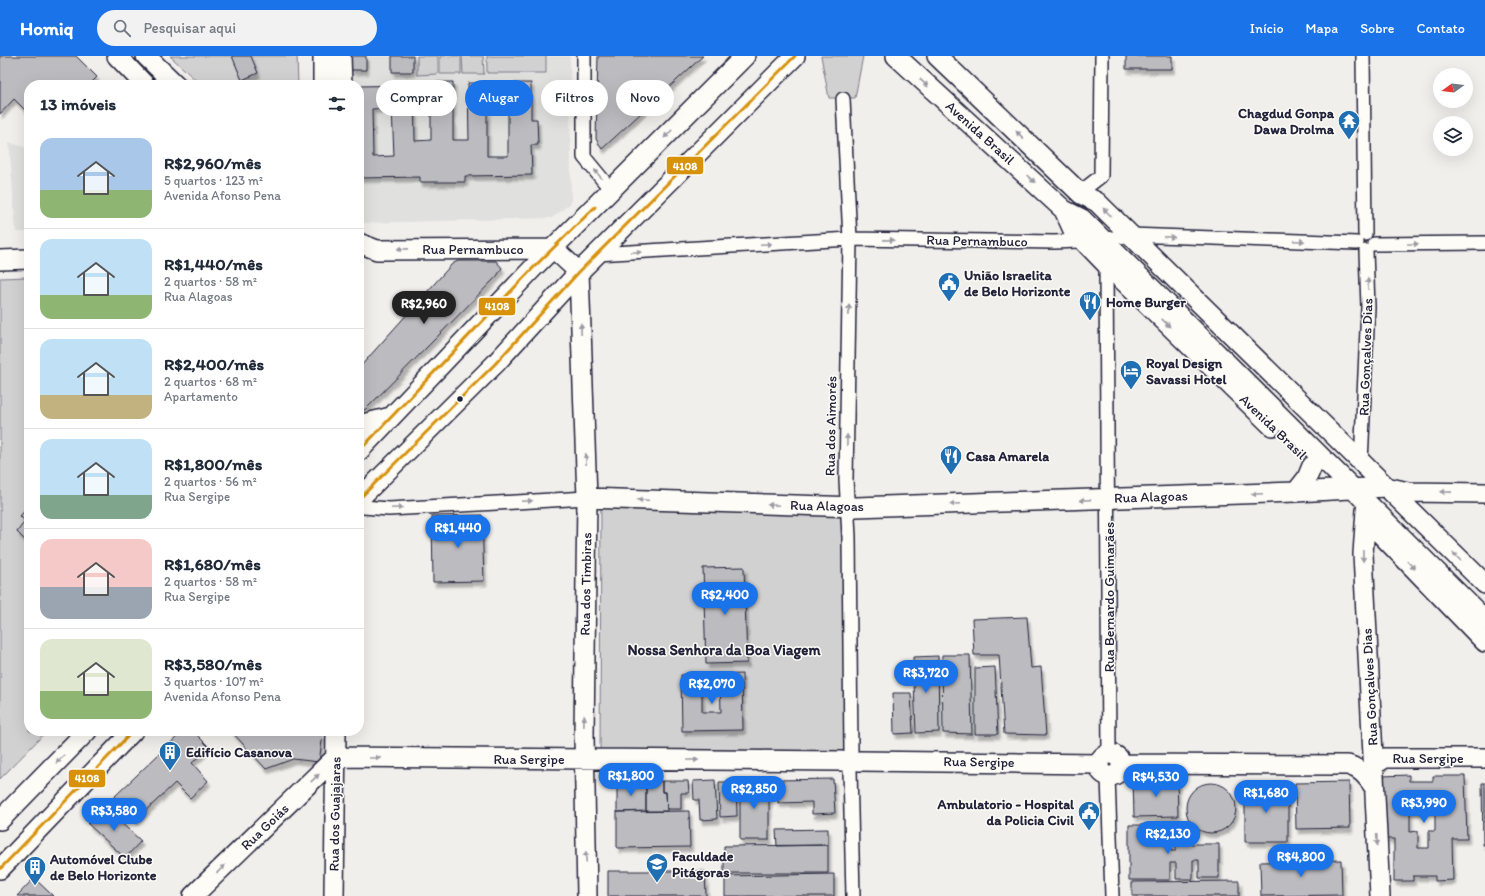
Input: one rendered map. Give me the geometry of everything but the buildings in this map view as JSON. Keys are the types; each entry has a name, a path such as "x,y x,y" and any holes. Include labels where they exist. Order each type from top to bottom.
{"street":[{"path":"117,56 140,80"},
{"path":"146,56 171,80"},
{"path":"322,80 323,56"},
{"path":"341,56 342,80"},
{"path":"584,56 584,157 612,190"},
{"path":"364,446 554,248 745,56"},
{"path":"364,494 495,364 579,272 795,56"},
{"name":"Avenida Brasil","path":"896,56 1064,210 1092,232 1361,463 1375,497 1485,642"},
{"name":"Avenida Brasil","path":"937,56 1079,193 1097,202 1092,232"},
{"path":"1079,193 1101,176 1102,56"},
{"name":"Rua Gonçalves Dias","path":"1361,463 1368,307 1363,56"},
{"name":"Rua dos Aimorés","path":"843,99 850,239 846,479 848,507 850,761 853,896"},
{"name":"Avenida Brasil","path":"1079,193 1092,232 1106,264 1312,466 1375,497 1485,584"},
{"name":"Rua Pernambuco","path":"597,254 850,239 1092,232 1366,243 1485,243"},
{"name":"Avenida Brasil","path":"1092,232 1375,497 1485,603"},
{"name":"Rua Pernambuco","path":"364,245 377,250 554,248"},
{"path":"554,248 579,272"},
{"path":"364,255 377,250"},
{"path":"0,260 24,259"},
{"name":"Rua Bernardo Guimarães","path":"1106,264 1109,765 1112,896"},
{"name":"Rua dos Timbiras","path":"579,272 587,498 584,760 587,896"},
{"path":"1107,296 1128,285"},
{"path":"364,424 390,417"},
{"path":"1296,492 1307,478 1312,466"},
{"name":"Rua Alagoas","path":"364,507 389,509 587,498 848,507 1296,492 1375,497 1485,493"},
{"name":"Avenida Brasil","path":"1375,497 1485,620"},
{"name":"Rua Gonçalves Dias","path":"1375,497 1363,554 1374,742 1374,787 1380,896"},
{"path":"0,820 82,736"},
{"path":"0,869 128,736"},
{"name":"Rua dos Guajajaras","path":"334,896 336,736"},
{"name":"Rua Sergipe","path":"1348,765 1365,755 1374,742"},
{"name":"Rua Sergipe","path":"336,757 850,761 1109,765 1348,765 1359,768 1374,787"},
{"name":"Rua Goiás","path":"193,896 336,757"},
{"name":"Rua Sergipe","path":"1374,765 1385,758 1485,758"}],"shaded area":[{"path":"170,56 297,56 298,80 196,80"},
{"path":"350,56 570,56 570,80 541,80 541,116 570,116 571,203 552,218 364,223 364,80 350,80"},
{"path":"417,56 438,56 438,74 417,75"},
{"path":"440,56 461,56 461,74 440,74"},
{"path":"462,56 483,56 484,74 463,74"},
{"path":"487,56 546,56 546,73 487,73"},
{"path":"821,56 863,56 855,98 829,98"},
{"path":"9,142 24,147 24,232 16,232"},
{"path":"24,277 24,736 42,736 0,779 0,278"},
{"path":"601,498 838,503 846,520 846,754 600,760"}],"transit line":[{"name":"4108","path":"364,494 495,364 579,272 795,56"},
{"name":"4108","path":"364,446 534,267 595,207"},
{"name":"4108","path":"0,869 128,736"}],"place":[{"name":"Chagdud Gonpa Dawa Drolma","path":"1349,140"},
{"name":"União Israelita de Belo Horizonte","path":"949,302"},
{"name":"Home Burger","path":"1090,322"},
{"name":"Royal Design Savassi Hotel","path":"1131,390"},
{"name":"Casa Amarela","path":"951,476"},
{"name":"Edifício Casanova","path":"170,772"},
{"name":"Ambulatorio - Hospital da Policia Civil","path":"1089,832"},
{"name":"Faculdade Pitágoras","path":"657,884"},
{"name":"Automóvel Clube de Belo Horizonte","path":"35,886"}],"district":[{"name":"Nossa Senhora da Boa Viagem","path":"724,650"}]}
